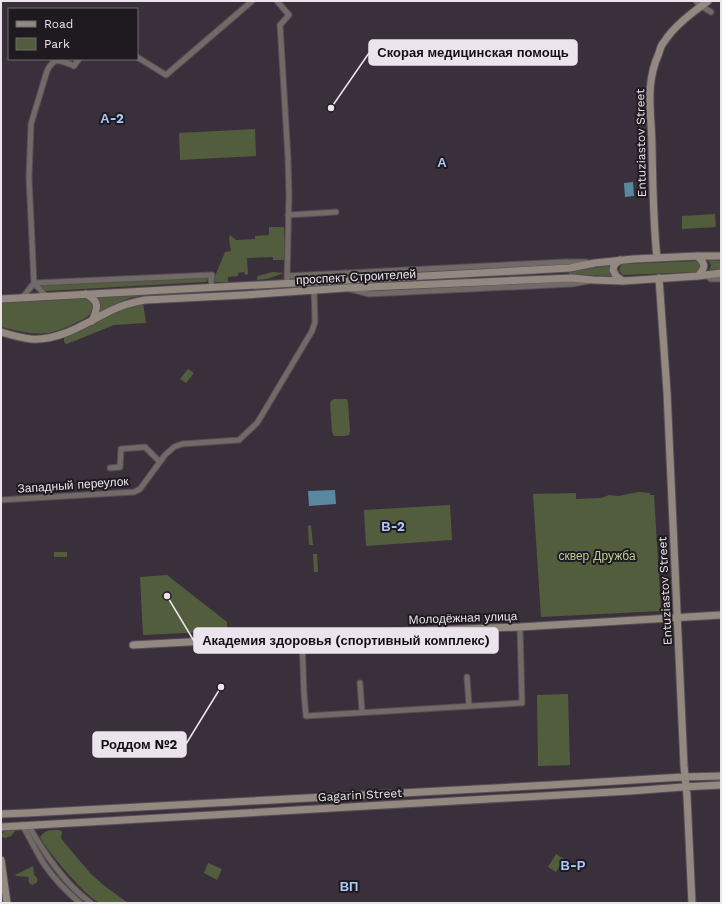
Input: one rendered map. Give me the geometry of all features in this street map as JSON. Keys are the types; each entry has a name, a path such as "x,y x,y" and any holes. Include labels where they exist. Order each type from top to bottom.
{"street":[{"path":"138,59 166,75 252,1"},
{"path":"277,1 290,15 280,25 288,158 287,279"},
{"name":"Entuziastov Street","path":"655,258 652,134 649,101 652,71 663,43 674,29 699,3 708,1"},
{"path":"699,3 711,12"},
{"path":"46,296 34,283 29,178 32,124 50,64 55,61 59,61 74,66 78,60"},
{"path":"288,215 336,212"},
{"path":"697,256 703,261 704,266 701,275 711,279 721,279"},
{"name":"проспект Строителей","path":"1,299 144,292 287,279 570,268 595,262 620,260 720,256"},
{"path":"620,260 614,265 613,270 616,276 623,281"},
{"name":"проспект Строителей","path":"1,332 31,339 45,339 60,335 129,303 145,300 346,288 572,278 623,281 721,272"},
{"path":"23,297 34,283 212,274 212,287"},
{"path":"657,278 667,392 676,635 690,900"},
{"name":"Западный переулок","path":"1,500 134,492 140,489 164,455 174,447 182,444 239,440 257,423 312,331 315,322 314,290"},
{"path":"86,294 93,298 96,304 96,313 92,321"},
{"path":"110,468 120,468 120,449 144,447 160,462"},
{"name":"Молодёжная улица","path":"133,645 520,627 721,615"},
{"path":"302,638 306,716 522,703 520,627"},
{"path":"467,677 469,706"},
{"path":"360,683 362,712"},
{"name":"Gagarin Street","path":"1,814 721,776"},
{"name":"Gagarin Street","path":"1,827 721,786"},
{"path":"22,825 27,813"},
{"path":"16,814 44,864 80,903"},
{"path":"22,825 49,860 80,895 91,903"},
{"path":"1,860 7,903"}],"green space":[{"path":"255,129 256,156 180,160 179,133"},
{"path":"715,214 716,227 682,229 682,216"},
{"path":"269,227 284,227 285,260 273,260 273,257 247,258 248,274 245,275 244,272 238,273 238,276 228,277 228,282 213,281 225,252 231,251 229,239 230,235 236,240 255,239 255,236 269,235"},
{"path":"708,260 721,261 721,269 709,270 711,265"},
{"path":"698,261 702,264 698,272 623,275 619,271 622,264"},
{"path":"612,265 613,276 569,275 569,272"},
{"path":"272,272 284,273 267,279 257,280 258,276"},
{"path":"208,277 207,281 205,282 46,291 41,287 42,284"},
{"path":"141,293 142,296 130,298 99,312 100,304 96,296"},
{"path":"85,298 92,304 90,314 72,325 60,330 49,333 35,333 22,332 1,327 1,303"},
{"path":"143,303 146,323 114,325 67,344 64,342 64,338 66,336 129,306"},
{"path":"188,369 194,373 186,383 180,379"},
{"path":"334,399 347,399 350,431 349,435 334,436 332,432 330,404"},
{"name":"сквер Дружба","path":"639,492 654,495 661,611 541,617 533,494 576,493 576,499 601,498 609,495 618,496"},
{"path":"450,505 452,540 366,546 364,510"},
{"path":"311,525 313,545 309,545 308,526"},
{"path":"54,552 67,552 67,557 54,557"},
{"path":"313,554 317,554 318,572 314,572"},
{"path":"167,575 227,622 227,631 143,635 140,577"},
{"path":"568,694 570,765 538,766 537,695"},
{"path":"15,828 15,831 11,836 5,838 2,837 2,834 6,829"},
{"path":"60,830 62,832 61,838 63,841 90,873 128,903 100,903 86,892 67,873 40,837 46,831"},
{"path":"556,854 564,859 556,872 548,867"},
{"path":"208,863 222,869 217,880 204,873"},
{"path":"33,866 34,875 37,878 37,882 32,885 28,880 29,877 15,875"}],"water":[{"path":"633,182 634,196 625,197 624,183"},
{"path":"335,490 336,504 309,506 308,491"}],"place":[{"name":"Скорая медицинская помощь","path":"331,108"},
{"name":"Академия здоровья (спортивный комплекс)","path":"167,596"},
{"name":"Роддом №2","path":"221,687"}],"district":[{"name":"А-2","path":"112,118"},
{"name":"А","path":"442,162"},
{"name":"В-2","path":"393,526"},
{"name":"В-Р","path":"573,865"},
{"name":"ВП","path":"349,886"}]}
